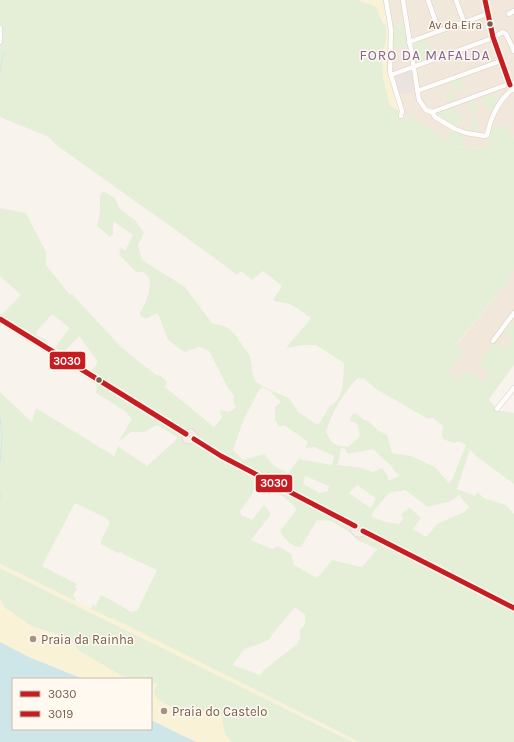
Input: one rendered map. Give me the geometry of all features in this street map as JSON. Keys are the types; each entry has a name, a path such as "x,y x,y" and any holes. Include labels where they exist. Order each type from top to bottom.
{"main road":[{"path":"0,319 186,434 186,440 192,441 194,439 221,456 355,526 357,524 361,525 363,530 514,608"}],"street":[{"path":"386,0 392,30 391,75 402,111 401,116"},
{"path":"403,0 418,91 421,104 426,110 432,112 436,117 458,131 484,136 487,135 493,113 513,87"},
{"path":"428,0 439,31"},
{"path":"456,0 464,22"},
{"path":"485,0 493,37 501,61 513,87"},
{"path":"509,14 514,11"},
{"path":"410,42 487,14"},
{"path":"0,28 0,42"},
{"path":"391,75 504,33 514,51"},
{"path":"418,91 501,61"},
{"path":"432,112 506,85 513,87"},
{"path":"493,341 514,313"},
{"path":"497,409 514,388"}],"shaded area":[{"path":"383,0 514,0 514,138 502,124 498,128 493,126 485,148 456,146 415,119 398,119 397,115 399,111 387,72 389,31"},
{"path":"412,69 415,90 413,92 399,95 394,78 395,75"},
{"path":"514,269 514,363 487,398 438,367 505,285"}],"green space":[{"path":"0,0 359,0 376,7 382,21 386,26 386,43 382,53 390,105 399,111 397,115 398,119 415,119 456,146 485,148 493,126 498,128 502,124 514,138 514,269 505,285 456,344 464,351 450,370 449,374 458,378 466,371 474,374 483,381 489,372 478,364 495,342 505,349 513,339 503,331 510,320 514,323 514,365 489,399 497,410 514,413 514,484 476,456 470,449 457,489 475,496 477,492 484,498 506,505 514,514 514,742 359,742 112,618 91,609 93,604 95,607 101,595 131,612 137,611 157,570 101,544 110,522 104,517 75,503 42,566 77,584 75,587 77,588 73,596 76,598 75,601 0,564 0,389 1,393 32,422 36,408 114,456 118,446 147,466 176,440 177,437 157,425 144,432 131,432 118,442 132,419 125,411 96,393 97,385 0,324 0,313 2,314 21,295 0,276 0,208 26,213 46,252 46,265 70,295 72,294 121,347 156,375 161,376 167,382 165,387 214,427 222,418 220,412 222,410 230,412 236,407 233,400 234,396 228,388 209,351 200,347 184,352 168,340 157,313 148,318 140,315 148,296 150,282 143,272 136,272 119,254 121,247 125,251 133,235 113,221 113,234 110,237 97,226 100,212 100,196 103,191 115,198 120,209 135,220 144,233 138,245 142,260 185,287 212,323 226,327 234,333 250,356 253,375 256,382 289,398 298,412 318,425 330,406 335,403 341,393 344,363 316,345 303,345 286,348 311,318 292,305 273,300 282,286 263,271 252,280 241,271 237,275 55,144 49,137 0,117","holes":["52,314 69,328 55,348 48,344 47,340 36,335 37,331","79,336 98,362 94,368 90,370 65,351","358,378 364,379 376,389 428,419 433,418 443,426 442,436 445,440 455,443 458,441 466,445 452,480 449,483 435,467 411,456 392,453 387,435 356,413 352,414 350,419 352,422 357,423 360,436 348,447 336,445 331,441 326,432 331,417 343,396","262,387 271,392 281,402 275,407 275,420 279,427 284,425 308,442 305,448 314,447 334,456 332,465 299,459 288,473 274,466 264,454 243,460 233,450 243,421","341,448 345,449 348,454 373,449 399,476 388,481 388,476 382,468 373,472 358,467 337,465","305,476 329,486 328,491 320,493 303,484","257,482 265,487 268,492 277,494 284,498 297,509 280,531 286,540 294,546 301,547 317,520 331,521 351,533 357,540 377,549 362,567 332,560 317,578 294,565 291,554 278,546 272,549 251,540 271,514 264,505 252,520 241,515 240,511 251,496","357,485 376,498 371,508 349,493","405,490 428,507 451,501 459,495 469,507 464,512 437,524 426,537 413,529 421,518 410,508 405,510 401,516 404,518 399,524 386,522 372,517 373,512 389,493","295,607 305,615 305,624 300,630 300,638 297,644 264,670 260,675 233,665 244,649 268,640"]},
{"path":"405,23 408,47 393,48 393,25"},
{"path":"427,38 434,57 416,64 414,63 411,44"},
{"path":"461,77 465,87 452,92 456,101 450,104 446,94 452,91 449,82"},
{"path":"492,92 492,95 500,100 492,112 484,106 480,96"},
{"path":"474,99 478,110 473,115 467,101"},
{"path":"455,106 459,116 464,116 457,129 435,114"},
{"path":"473,115 478,124 477,134 471,133"},
{"path":"453,130 464,135 462,146 456,145 447,139"},
{"path":"0,568 353,742 232,742 225,733 222,715 210,707 194,720 157,699 154,692 158,684 152,683 152,678 125,678 79,651 73,643 53,633 31,626 5,608 0,599"}],"sand":[{"path":"359,0 383,0 389,31 387,72 399,111 390,105 383,78 382,53 386,43 386,26 382,21 376,7"},
{"path":"0,564 112,618 358,742 353,742 0,568"},
{"name":"Praia da Rainha","path":"0,599 5,608 31,626 53,633 73,643 79,651 125,678 81,678 29,657 0,642"},
{"name":"Praia do Castelo","path":"152,683 158,684 154,692 157,699 194,720 210,707 222,715 225,733 232,742 196,742 152,720"}],"water":[{"path":"0,642 29,657 81,678 12,678 12,730 152,730 152,720 196,742 0,742"}],"waterway":[{"path":"0,71 4,52"},
{"path":"0,418 2,435 0,462"},
{"path":"0,492 0,500"}],"transit line":[{"name":"3019","path":"485,0 493,37 510,85"},
{"name":"3030","path":"0,319 186,434"},
{"name":"3030","path":"194,439 221,456 355,526"},
{"name":"3030","path":"363,531 514,608"}],"place":[{"name":"Av da Eira","path":"490,24"},
{"name":"Praia da Rainha","path":"33,639"},
{"name":"Praia do Castelo","path":"164,711"}],"district":[{"name":"FORO DA MAFALDA","path":"425,55"}]}
